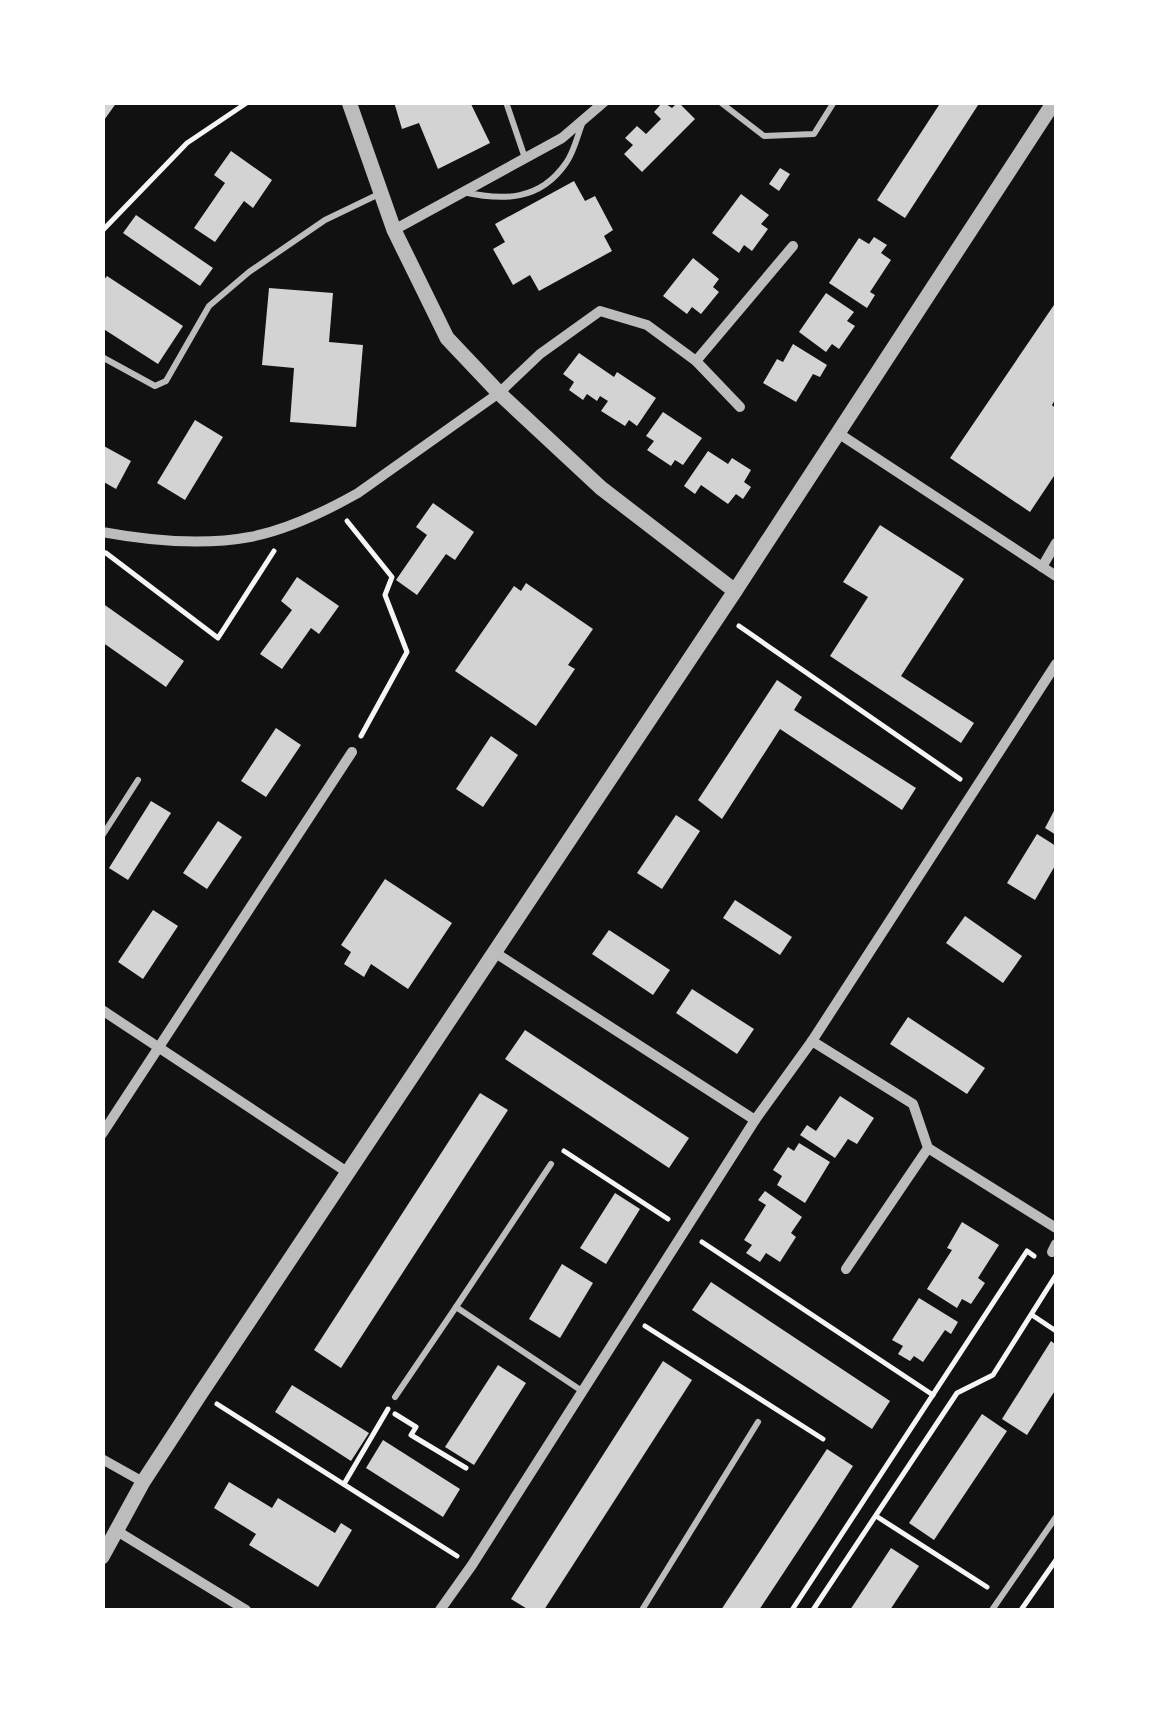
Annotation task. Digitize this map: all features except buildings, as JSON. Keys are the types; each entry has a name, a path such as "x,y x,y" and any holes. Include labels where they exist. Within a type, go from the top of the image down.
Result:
{"street":[{"path":"349,102 394,230 447,338 498,393 601,488 735,591"},
{"path":"394,230 562,138 604,102"},
{"path":"102,1557 143,1482 735,591 1054,102"},
{"path":"696,361 793,246"},
{"path":"102,535 205,542 252,537 336,506 498,393 540,354 600,312 647,326 696,361 740,407"},
{"path":"838,433 1056,576"},
{"path":"1042,567 1056,543"},
{"path":"440,1610 755,1120 812,1041 1056,664"},
{"path":"102,1134 352,752"},
{"path":"494,952 755,1120"},
{"path":"102,1010 348,1172"},
{"path":"812,1041 913,1104 928,1148 1056,1228"},
{"path":"846,1270 928,1148"},
{"path":"102,1459 143,1482"},
{"path":"117,1531 246,1610"}],"lane":[{"path":"506,102 525,158"},
{"path":"720,102 764,136 814,134 834,102"},
{"path":"463,192 505,199 538,188 554,178 569,160 584,119"},
{"path":"102,357 154,386 166,381 209,306 325,220 380,193"},
{"path":"102,836 138,780"},
{"path":"395,1397 551,1164"},
{"path":"456,1307 582,1391"},
{"path":"642,1610 758,1422"},
{"path":"992,1610 1056,1517"}],"path":[{"path":"102,231 187,143 248,102"},
{"path":"336,506 392,577 386,594 407,652 352,752"},
{"path":"102,535 106,555 218,638 280,542 265,533"},
{"path":"719,612 975,789"},
{"path":"551,1164 561,1149 933,1395"},
{"path":"792,1610 1027,1251 1042,1262"},
{"path":"813,1610 957,1393 993,1376 1056,1275"},
{"path":"1032,1315 1056,1331"},
{"path":"630,1317 824,1439"},
{"path":"201,1394 472,1565"},
{"path":"344,1484 395,1397"},
{"path":"388,1410 416,1427 411,1435 466,1468"},
{"path":"876,1516 1002,1596"},
{"path":"1021,1610 1056,1560"}]}
